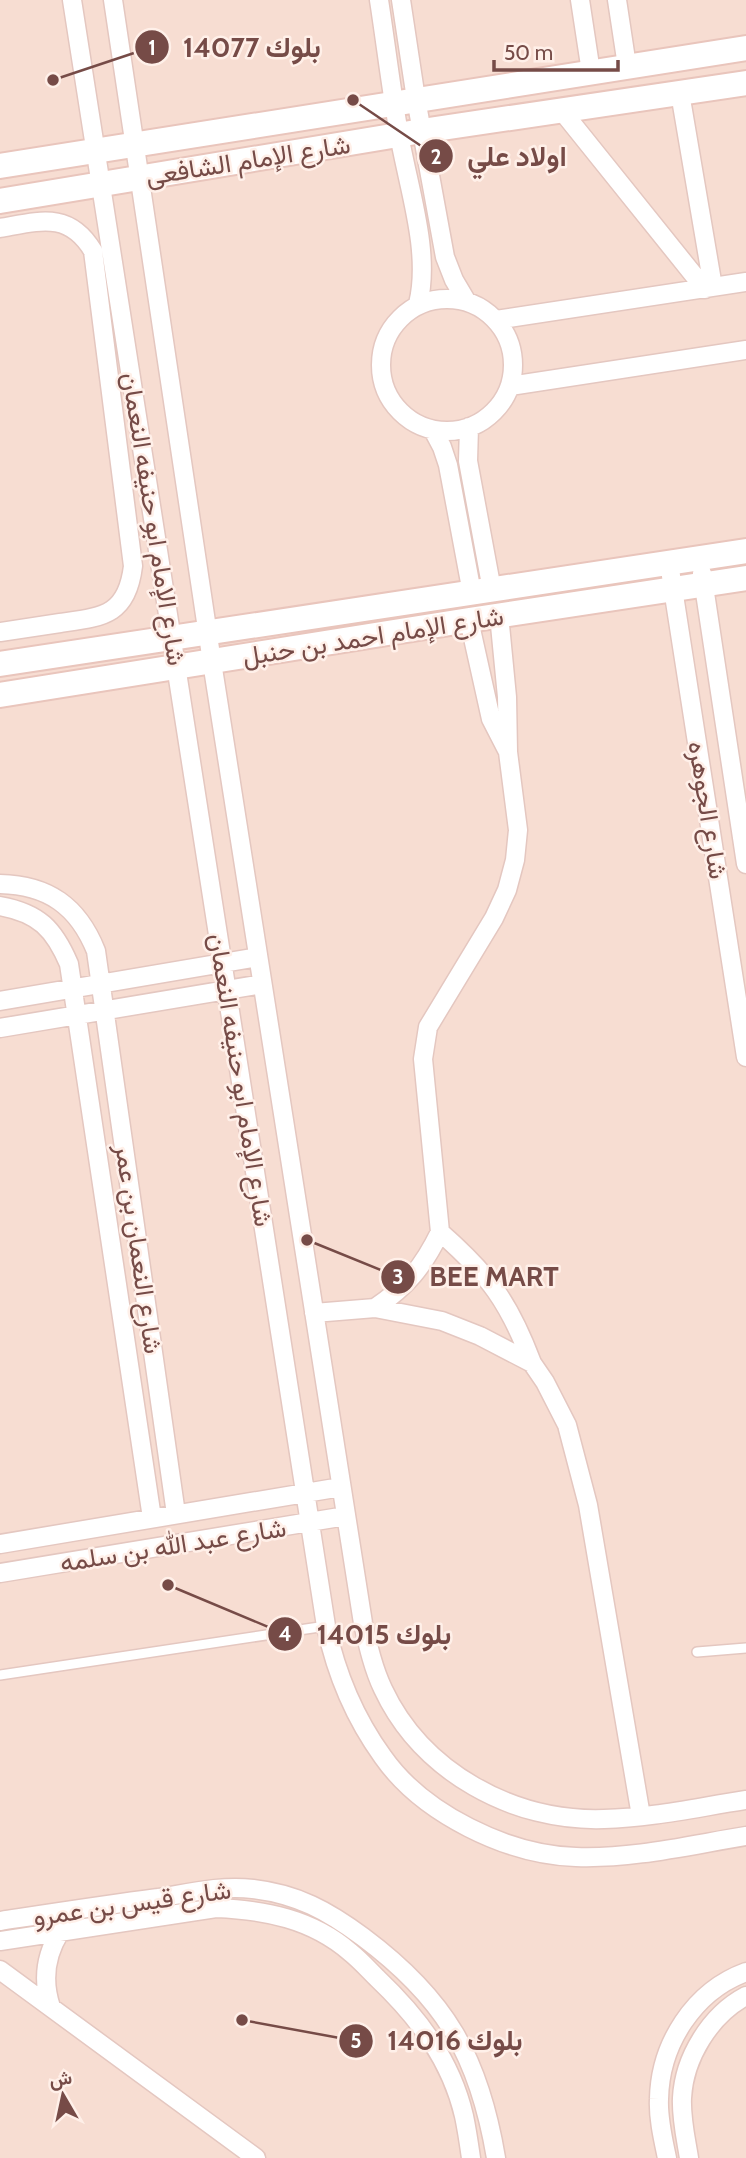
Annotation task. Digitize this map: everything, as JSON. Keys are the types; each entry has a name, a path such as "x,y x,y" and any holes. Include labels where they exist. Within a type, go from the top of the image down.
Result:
{"street":[{"name":"شارع الإمام ابو حنيفه النعمان","path":"72,0 305,1493 334,1661 347,1695 384,1759 409,1786 437,1809 469,1828 514,1846 574,1857 610,1857 746,1836"},
{"name":"شارع الإمام ابو حنيفه النعمان","path":"113,0 207,633 362,1623 370,1657 383,1689 400,1719 418,1741 443,1765 471,1785 513,1805 569,1818 604,1819 746,1800"},
{"path":"379,0 405,100 410,133 422,258 423,282 418,304"},
{"path":"401,0 405,100"},
{"path":"580,0 591,72"},
{"path":"617,0 627,66"},
{"name":"شارع الإمام الشافعى","path":"0,166 746,48"},
{"name":"شارع الإمام الشافعى","path":"0,201 410,133 746,83"},
{"path":"680,93 709,288"},
{"path":"562,111 709,288"},
{"path":"410,133 445,257 467,302"},
{"path":"0,228 49,220 63,223 76,229 93,251 133,566 131,583 124,598 112,611 96,618 0,632"},
{"path":"496,320 746,282"},
{"path":"443,298 467,302 483,309 496,320 507,338 513,358 510,386 500,404 486,418 468,427 451,431 433,430 413,422 397,410 386,393 380,373 381,352 388,332 401,316 418,304 443,298"},
{"path":"510,386 746,350"},
{"path":"468,427 468,461 482,591"},
{"path":"433,430 448,465 482,591"},
{"name":"شارع الإمام احمد بن حنبل","path":"0,664 746,551"},
{"name":"شارع الجوهره","path":"700,558 746,864"},
{"name":"شارع الجوهره","path":"669,563 746,1057"},
{"name":"شارع الإمام احمد بن حنبل","path":"0,695 746,578"},
{"path":"375,1308 414,1276 429,1255 440,1232 423,1059 424,1042 434,1015 494,918 507,890 516,860 518,830 508,752 508,715 499,615"},
{"path":"469,620 491,719 508,752"},
{"name":"شارع النعمان بن عمر","path":"0,884 17,884 58,900 88,931 96,951 176,1514"},
{"name":"شارع النعمان بن عمر","path":"0,906 20,910 42,922 59,941 69,964 152,1518"},
{"path":"0,1001 258,957"},
{"path":"0,1028 262,984"},
{"path":"440,1232 471,1259 497,1290 517,1325 532,1363 554,1396 567,1425 588,1505 640,1816"},
{"path":"314,1313 375,1308 442,1321 480,1336 532,1363"},
{"name":"شارع عبد الله بن سلمه","path":"0,1544 341,1487"},
{"name":"شارع عبد الله بن سلمه","path":"0,1573 346,1516"},
{"name":"شارع قيس بن عمرو","path":"0,1921 215,1889 252,1888 288,1896 323,1909 388,1956 419,1985 446,2019 475,2074 485,2104 496,2158"},
{"name":"شارع قيس بن عمرو","path":"0,1941 216,1908 252,1909 287,1917 320,1931 349,1951 394,1994 429,2036 450,2074 464,2115 471,2158"},
{"path":"51,2007 47,1995 46,1968 53,1943 60,1932"},
{"path":"0,1970 256,2158"},
{"path":"746,1972 710,1993 688,2014 672,2040 662,2069 659,2100 667,2158 679,2154 691,2157 682,2098 687,2068 699,2041 718,2017 746,1996"}],"lane":[{"path":"0,1675 326,1626"},
{"path":"698,1652 746,1648"}],"shaded area":[{"path":"0,0 746,0 746,2158 0,2158"}],"place":[{"name":"بلوك 14077","path":"53,80"},
{"name":"اولاد علي","path":"353,100"},
{"name":"BEE MART","path":"307,1240"},
{"name":"بلوك 14015","path":"168,1585"},
{"name":"بلوك 14016","path":"242,2020"}]}
